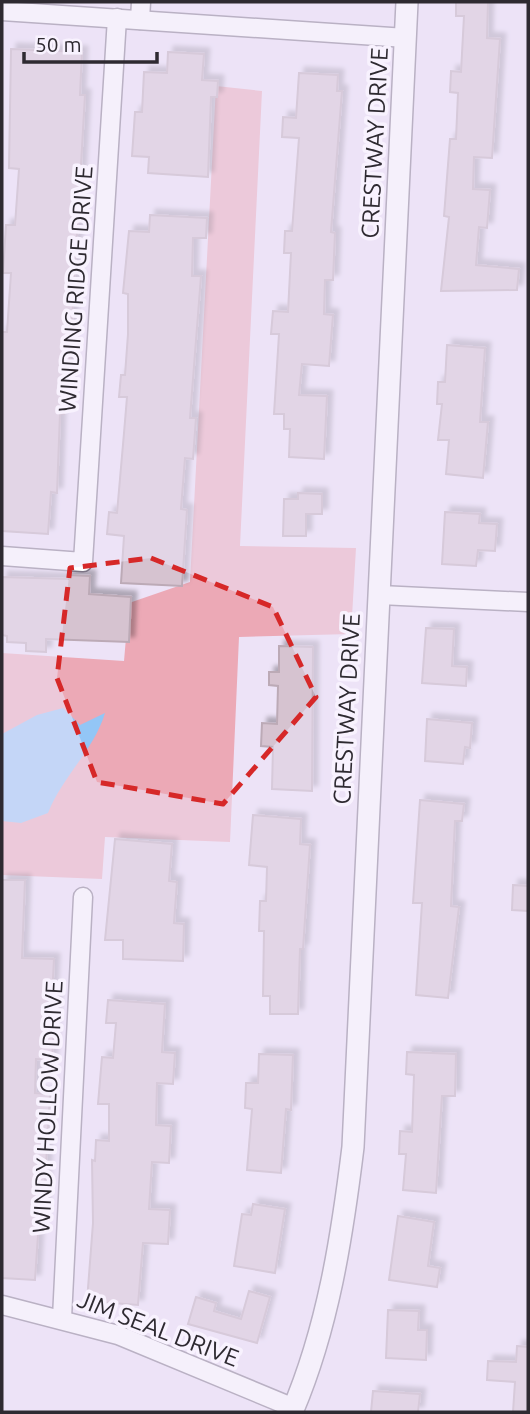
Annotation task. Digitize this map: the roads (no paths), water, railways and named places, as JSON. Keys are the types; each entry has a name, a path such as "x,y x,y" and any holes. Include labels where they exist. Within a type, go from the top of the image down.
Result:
{"main road":[{"name":"CRESTWAY DRIVE","path":"293,1410 326,1311 343,1231 353,1147 407,2"}],"street":[{"path":"139,20 141,2"},
{"path":"2,11 406,38"},
{"name":"WINDING RIDGE DRIVE","path":"2,556 83,562 117,18"},
{"path":"380,595 528,602"},
{"name":"WINDY HOLLOW DRIVE","path":"62,1318 83,897"},
{"name":"JIM SEAL DRIVE","path":"2,1305 62,1318 118,1335 293,1410"}],"water":[{"path":"63,708 80,725 105,713 93,739 61,787 48,813 21,823 2,821 2,734 37,715"}]}
